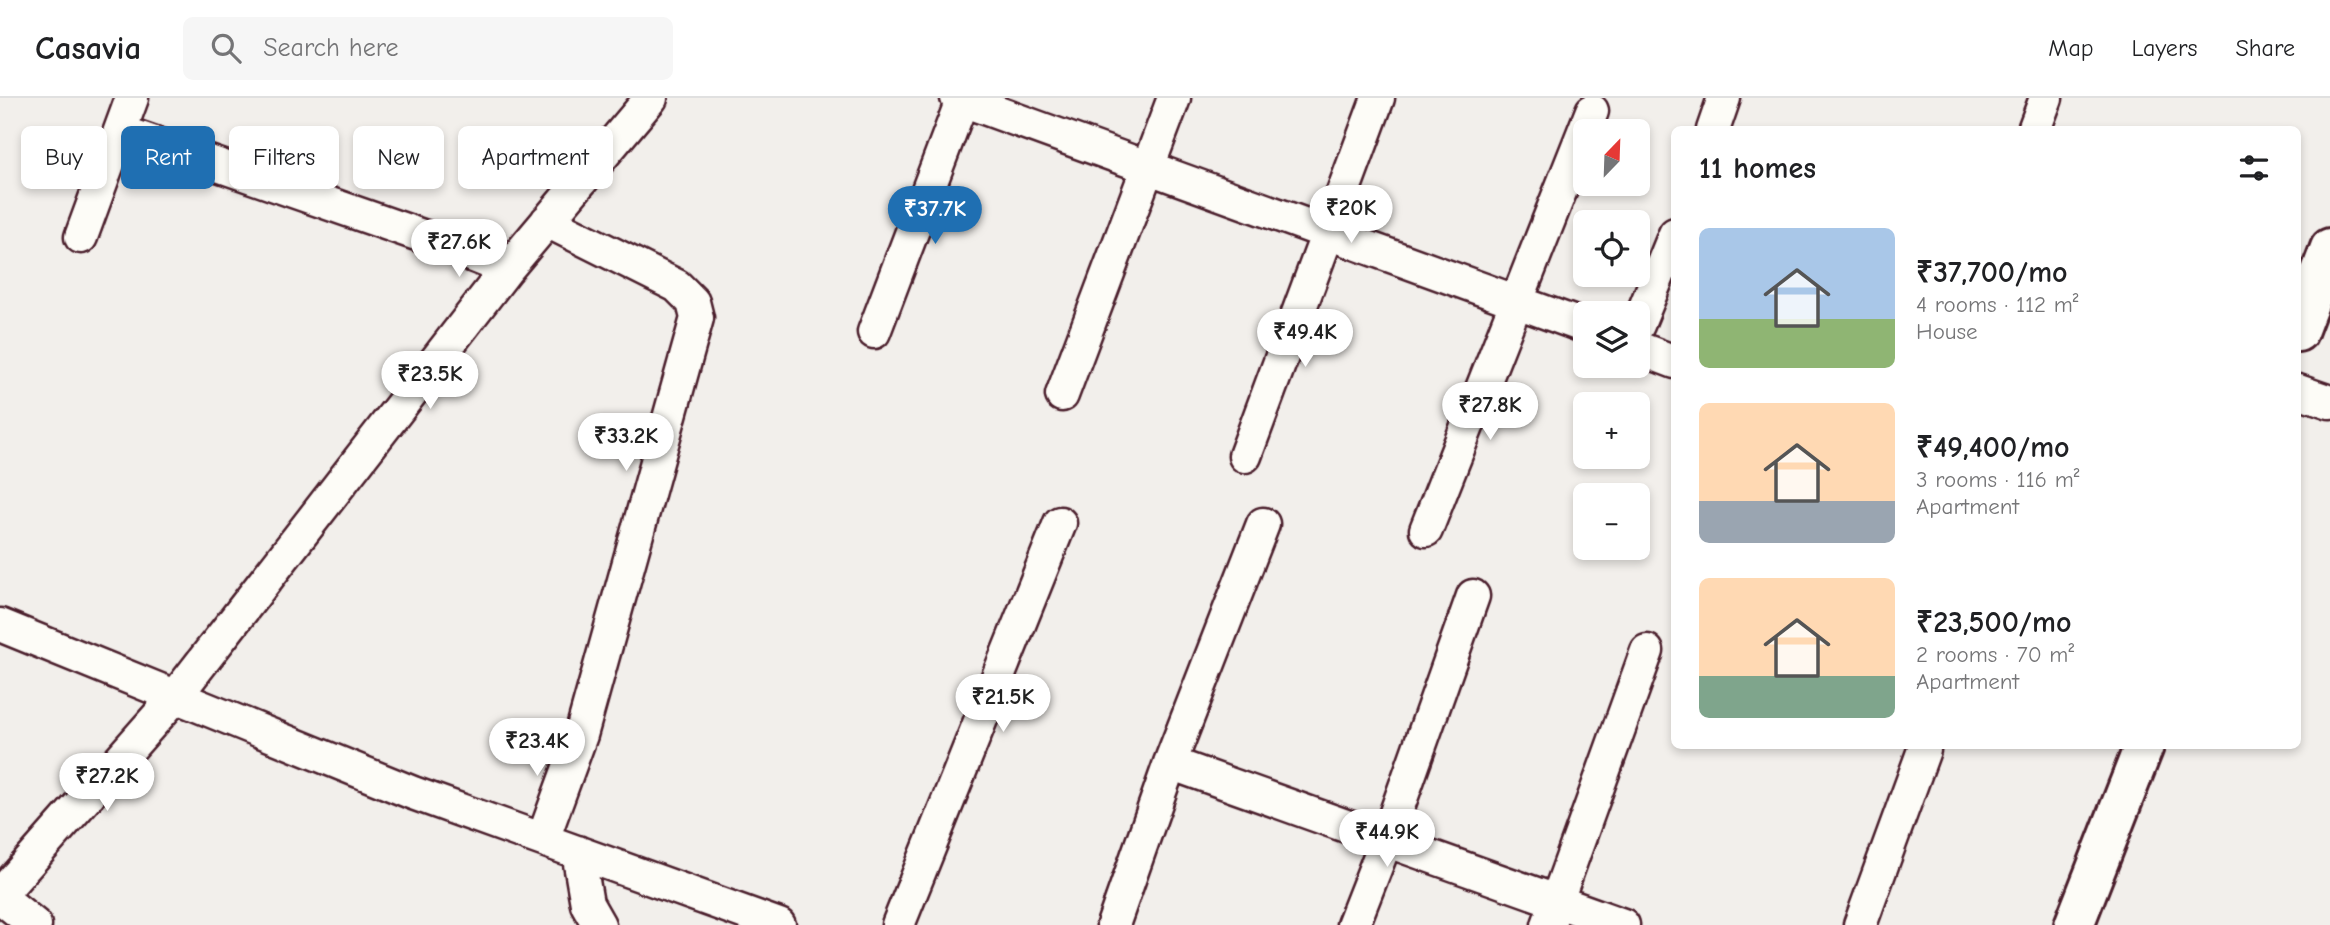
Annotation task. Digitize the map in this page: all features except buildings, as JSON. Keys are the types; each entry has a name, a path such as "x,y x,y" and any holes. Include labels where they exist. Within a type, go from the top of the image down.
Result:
{"street":[{"path":"81,237 132,98"},
{"path":"35,925 0,896 175,697 507,269 651,98"},
{"path":"1062,396 1174,98"},
{"path":"1245,456 1378,98"},
{"path":"1714,126 1724,98"},
{"path":"2036,126 2046,98"},
{"path":"874,332 961,99 1573,322"},
{"path":"1426,530 1592,111"},
{"path":"120,131 431,239 507,269"},
{"path":"543,839 581,735 697,318 693,302 677,286 547,221"},
{"path":"1648,301 1671,244"},
{"path":"2301,324 2330,248"},
{"path":"1650,353 1671,360"},
{"path":"2301,392 2330,402"},
{"path":"898,925 1060,523"},
{"path":"1113,925 1170,763 1263,524"},
{"path":"1353,925 1386,841 1473,596"},
{"path":"0,625 413,793 779,925"},
{"path":"1552,914 1647,651"},
{"path":"2074,925 2143,749"},
{"path":"1860,925 1924,750"},
{"path":"1170,763 1386,841 1552,914 1623,925"},
{"path":"578,852 587,904 599,925"}]}
